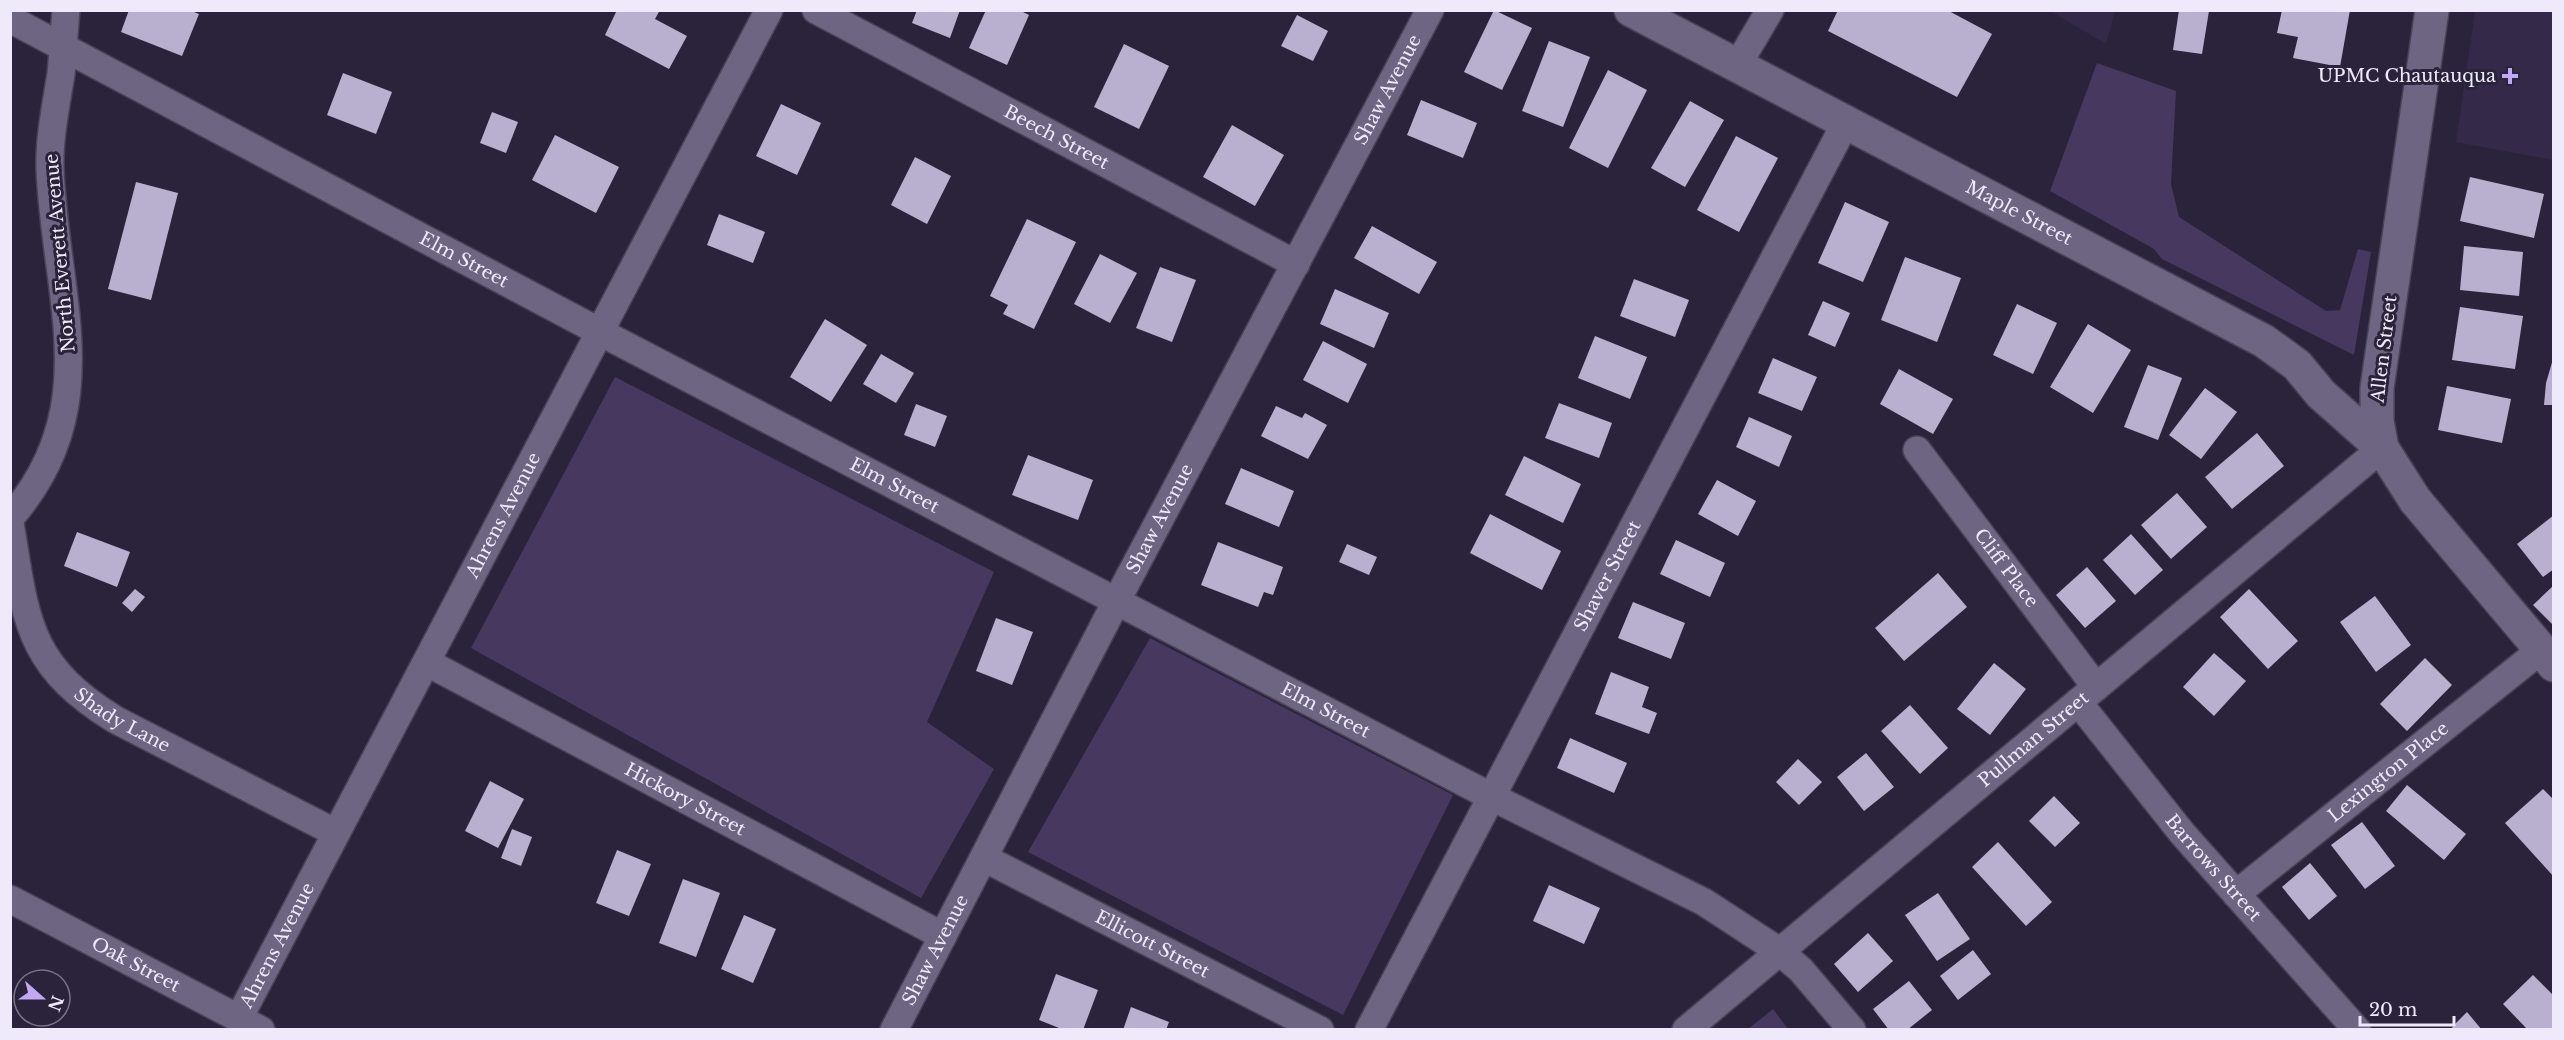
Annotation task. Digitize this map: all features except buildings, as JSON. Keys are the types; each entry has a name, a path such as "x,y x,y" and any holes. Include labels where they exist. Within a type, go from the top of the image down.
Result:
{"street":[{"name":"North Everett Avenue","path":"10,518 27,500 51,459 62,428 67,395 70,351 50,168 66,10"},
{"name":"Ahrens Avenue","path":"250,1024 336,833 428,663 770,10"},
{"name":"Beech Street","path":"816,10 1296,264"},
{"name":"Shaw Avenue","path":"894,1029 1117,600 1430,10"},
{"name":"Maple Street","path":"1631,10 2264,341 2296,365 2328,400 2382,448"},
{"path":"1737,66 1770,10"},
{"name":"Allen Street","path":"2432,10 2377,388 2377,421 2382,448 2415,500 2547,657"},
{"name":"Elm Street","path":"10,19 600,332 1490,796 1704,902 1779,951 1801,970 1852,1029"},
{"name":"Shaver Street","path":"1369,1029 1846,122"},
{"name":"Pullman Street","path":"1686,1029 2382,448"},
{"name":"Cliff Place","path":"1917,450 2087,694"},
{"name":"Shady Lane","path":"10,523 23,606 35,641 56,672 85,701 116,720 336,833"},
{"name":"Lexington Place","path":"2236,894 2547,657"},
{"name":"Hickory Street","path":"428,663 943,936"},
{"name":"Barrows Street","path":"2087,694 2182,833 2357,1029"},
{"name":"Ellicott Street","path":"984,858 1320,1029"},
{"name":"Oak Street","path":"10,899 250,1024"}],"shaded area":[{"path":"2050,11 2115,11 2106,44"},
{"name":"UPMC Chautauqua","path":"2475,11 2553,11 2553,160 2456,142"},
{"path":"2097,63 2176,91 2171,184 2179,217 2326,311 2340,310 2358,249 2371,252 2354,355 2162,259 2154,249 2050,191"},
{"path":"615,377 994,572 927,722 994,769 921,898 471,648"},
{"path":"1150,638 1453,795 1343,1015 1028,852"},
{"path":"1773,1009 1788,1029 1748,1029"}],"place":[{"name":"UPMC Chautauqua","path":"2510,76"}]}
